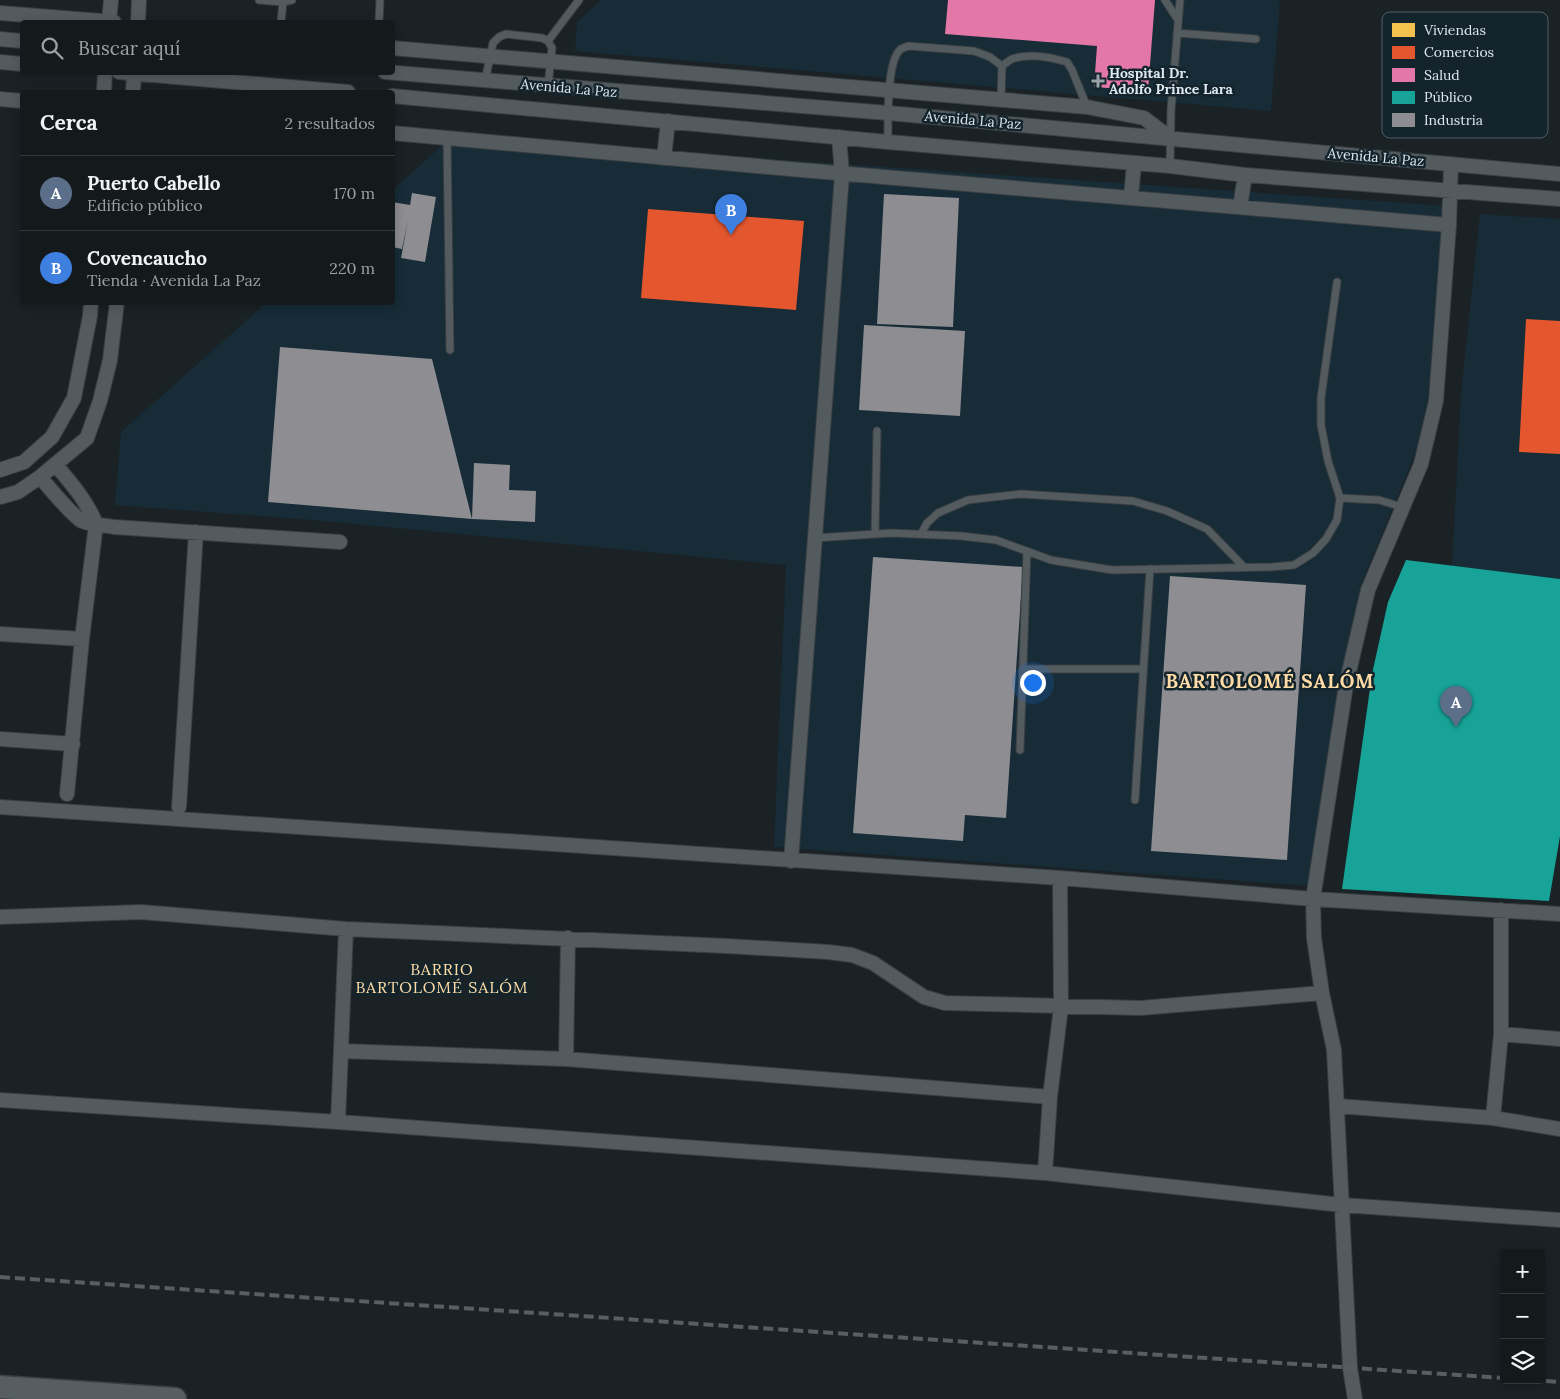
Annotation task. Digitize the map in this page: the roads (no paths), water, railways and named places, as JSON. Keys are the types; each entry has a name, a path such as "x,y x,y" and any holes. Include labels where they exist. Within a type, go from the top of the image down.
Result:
{"main road":[{"path":"0,1387 175,1399"}],"street":[{"path":"109,20 110,0"},
{"path":"138,20 139,0"},
{"path":"0,12 87,20"},
{"path":"0,39 20,41"},
{"path":"395,48 1087,106 1144,118 1169,137"},
{"path":"0,62 20,64"},
{"name":"Avenida La Paz","path":"395,73 1169,137 1560,174"},
{"path":"104,75 104,90"},
{"path":"134,75 134,90"},
{"path":"157,75 325,90"},
{"name":"Avenida La Paz","path":"395,96 1170,166 1245,176 1560,199"},
{"path":"0,99 20,101"},
{"path":"664,158 668,121"},
{"path":"395,133 842,174 1449,225"},
{"path":"791,861 842,174 839,137"},
{"path":"1131,198 1134,163"},
{"path":"1355,1399 1350,1368 1334,1050 1322,993 1314,938 1314,899 1346,685 1368,590 1421,464 1436,402 1449,225 1451,164"},
{"path":"1240,207 1245,176"},
{"path":"0,470 24,462 52,437 74,398 91,305"},
{"path":"0,497 18,492 40,477 86,438 100,401 110,360 116,305"},
{"path":"55,464 76,488 91,511 96,524 82,638 68,794"},
{"path":"40,477 81,521 96,524 340,542"},
{"path":"179,807 196,532"},
{"path":"0,634 82,638"},
{"path":"0,739 73,744"},
{"path":"0,807 1060,878 1314,899 1560,914"},
{"path":"1045,1173 1050,1097 1061,1007 1060,878"},
{"path":"1493,1118 1501,1034 1501,910"},
{"path":"0,917 141,912 346,929 568,938 828,952 852,955 873,963 924,997 945,1003 1140,1008 1322,993"},
{"path":"338,1122 346,929"},
{"path":"566,1059 568,938"},
{"path":"1501,1034 1560,1039"},
{"path":"341,1051 566,1059 1050,1097"},
{"path":"0,1100 338,1122 1045,1173 1342,1205 1560,1220"},
{"path":"1338,1106 1493,1118 1560,1129"}],"lane":[{"path":"259,0 283,2 292,0"},
{"path":"379,20 380,0"},
{"path":"548,42 579,0"},
{"path":"1164,0 1178,20"},
{"path":"1170,166 1169,137 1180,0"},
{"path":"281,20 283,2"},
{"path":"1177,33 1256,39"},
{"path":"485,81 492,43 498,37 506,34 542,38 548,42 552,48 548,86"},
{"path":"888,142 889,90 894,59 900,50 908,46 974,51 990,57 1002,66"},
{"path":"1002,66 1012,59 1030,56 1055,58 1067,62 1087,106"},
{"path":"1001,99 1002,66"},
{"path":"447,138 450,350"},
{"path":"815,538 875,534 961,536 996,540 1051,560 1112,570 1244,568 1294,565 1314,552 1326,539 1337,520 1340,498 1328,461 1321,425 1321,398 1337,282"},
{"path":"875,534 877,431"},
{"path":"921,534 927,523 938,513 968,500 1021,494 1133,501 1167,511 1207,529 1244,568"},
{"path":"1340,498 1379,500 1402,507"},
{"path":"1020,750 1027,551"},
{"path":"1135,800 1150,569"},
{"path":"1023,669 1143,669"}],"railway":[{"path":"0,1277 1500,1378"},
{"path":"1545,1381 1560,1382"}],"place":[{"name":"Hospital Dr. Adolfo Prince Lara","path":"1098,81"},
{"name":"Covencaucho","path":"731,235"},
{"name":"Puerto Cabello","path":"1456,727"}],"district":[{"name":"BARTOLOMÉ SALÓM","path":"1270,681"},
{"name":"BARRIO BARTOLOMÉ SALÓM","path":"442,978"}]}
